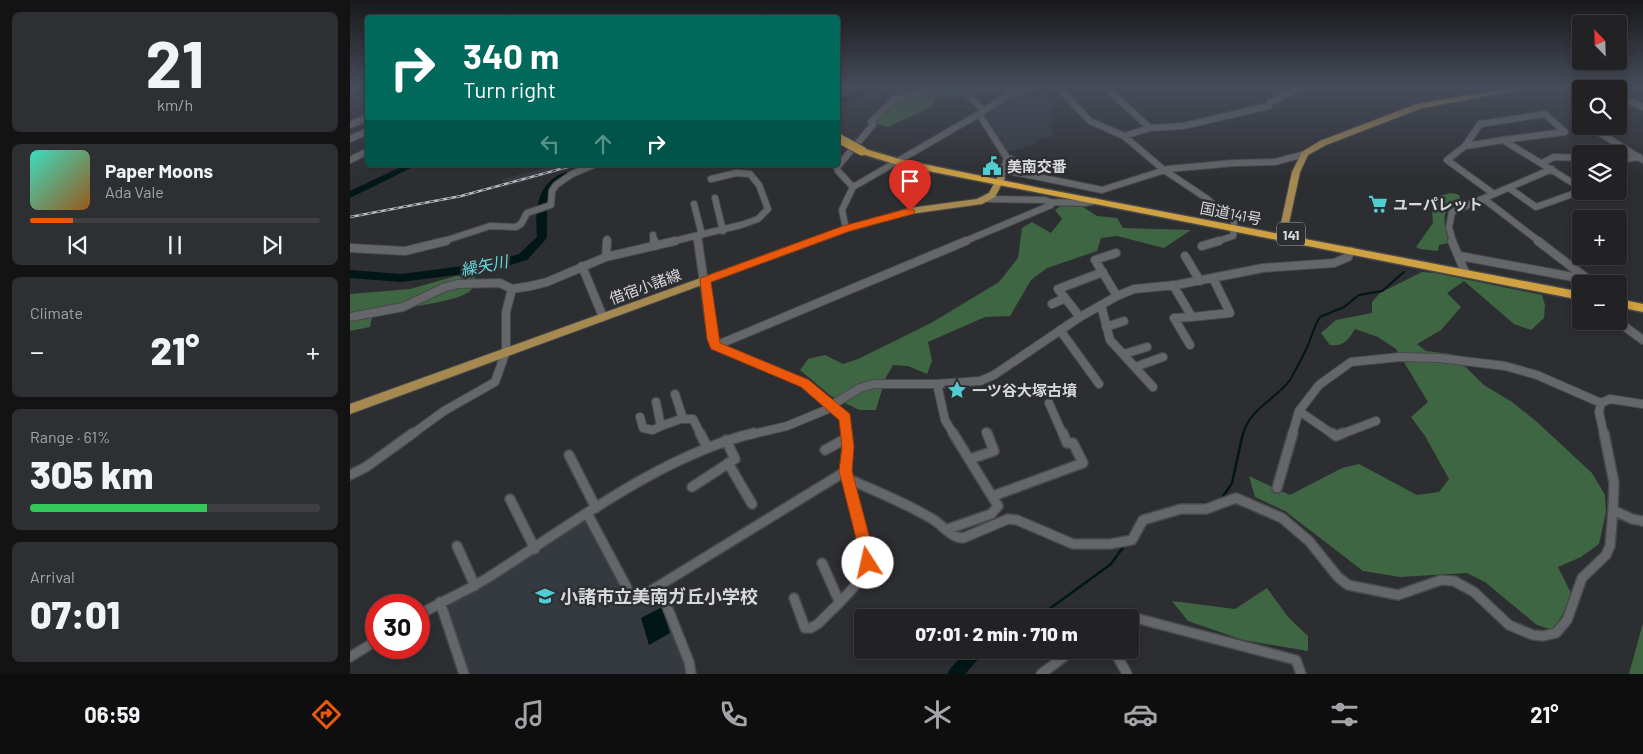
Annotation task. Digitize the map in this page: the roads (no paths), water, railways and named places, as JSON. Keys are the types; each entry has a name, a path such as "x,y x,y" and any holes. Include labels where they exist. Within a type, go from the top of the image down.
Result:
{"highway":[{"name":"国道141号","path":"840,139 862,151 901,162 1234,226"},
{"name":"国道141号","path":"1000,180 1095,201 1464,269 1572,294"},
{"name":"国道141号","path":"1283,235 1351,251 1572,287"},
{"path":"1627,298 1643,301"},
{"path":"1627,305 1643,308"}],"main road":[{"path":"1283,235 1296,172 1306,154 1323,143 1390,117"},
{"path":"986,199 992,195 1000,180"},
{"name":"借宿小諸線","path":"350,410 506,351 846,229 910,211 980,202 986,199"}],"street":[{"path":"840,164 873,126 870,122 875,117"},
{"path":"846,229 842,210 853,187 901,162 975,117"},
{"path":"984,117 1007,158 1011,159 1009,172 1096,190 1115,187 1164,170 1234,163 1275,162 1306,154"},
{"path":"1087,117 1090,121 1124,136 1164,170 1206,198 1224,214 1234,217 1233,236 1202,246"},
{"path":"1138,117 1150,128"},
{"path":"1124,136 1150,128 1182,126 1223,117"},
{"path":"1465,146 1480,124 1523,117"},
{"path":"1494,194 1447,160 1465,146 1565,132 1549,117"},
{"path":"350,125 365,118"},
{"path":"350,140 365,132"},
{"path":"1604,135 1641,158"},
{"path":"1503,140 1552,169 1572,183"},
{"path":"350,160 365,152"},
{"path":"1542,164 1554,157 1572,158"},
{"path":"1000,180 1007,158"},
{"path":"1627,159 1641,158"},
{"path":"350,248 405,251 461,237 490,226 516,227 521,224 527,213 550,205 552,190 558,184 580,169 587,167"},
{"path":"837,167 838,171 853,187"},
{"path":"1464,269 1451,236 1449,218 1452,212 1552,169"},
{"path":"350,317 403,307 443,288 456,284 500,283 512,289 547,282 606,257 723,231 758,219 768,209 760,184 750,172 742,170 711,179"},
{"path":"1509,188 1536,208 1572,194"},
{"path":"715,198 723,231"},
{"path":"986,199 1085,203 1095,201"},
{"path":"1460,256 1589,280 1484,199"},
{"path":"715,346 994,229 1051,204 1050,202"},
{"path":"694,204 700,236 712,339 715,346 805,383 846,418 846,471 868,558 866,568 860,578 819,623 811,628 805,628 794,598"},
{"path":"653,234 655,246"},
{"path":"606,257 607,239"},
{"path":"430,608 475,586 628,488 707,447 726,440 787,426 832,406 860,388 874,384 937,384 980,381 994,375 1060,330 1101,305 1134,289 1200,281 1262,268 1334,263 1348,257 1351,251"},
{"path":"1116,253 1095,260 1118,296"},
{"path":"1185,256 1200,281"},
{"path":"582,266 603,317"},
{"path":"1080,318 1058,289 1103,272"},
{"path":"1190,345 1174,318 1230,313 1213,278"},
{"path":"1174,285 1192,317"},
{"path":"350,475 366,467 444,411 496,382 506,351 506,312 512,289"},
{"path":"1052,304 1065,298"},
{"path":"1101,305 1110,340 1154,387"},
{"path":"1106,327 1124,321"},
{"path":"1627,328 1643,340"},
{"path":"1060,330 1098,384"},
{"path":"1124,354 1147,347"},
{"path":"1135,367 1163,357"},
{"path":"1276,488 1299,411 1319,386 1351,362 1400,357 1439,358 1505,366 1537,375 1601,403 1610,399 1643,404"},
{"path":"937,384 945,420 998,506 991,514 948,529"},
{"path":"675,394 683,419"},
{"path":"656,402 661,426"},
{"path":"993,496 1083,463 1073,443 1067,443 1049,402"},
{"path":"849,481 894,499 948,529 957,538 963,538 1008,519 1017,520 1072,544 1110,544 1132,540 1143,520 1181,510 1206,509 1236,498 1282,518 1309,541 1338,577 1348,585 1398,595 1441,580 1454,581 1474,592 1509,625 1533,635 1543,636 1556,633 1567,620 1582,578 1606,555 1610,546 1614,483 1599,412 1601,403"},
{"path":"1299,411 1336,436 1376,420"},
{"path":"640,417 643,428 653,430 683,419 693,418 707,447"},
{"path":"970,459 994,451 986,432"},
{"path":"825,450 847,438"},
{"path":"692,487 735,459 726,440"},
{"path":"569,455 634,601 846,471"},
{"path":"728,463 752,504"},
{"path":"510,499 535,549"},
{"path":"1613,510 1632,519 1643,521"},
{"path":"458,546 475,586"},
{"path":"822,563 839,601"},
{"path":"659,586 689,662 691,674"},
{"path":"440,602 464,674"},
{"path":"1139,619 1296,660 1301,674"},
{"path":"350,657 365,648"},
{"path":"1047,672 1062,659"},
{"path":"1119,659 1128,674"}],"waterway":[{"path":"350,195 408,167"},
{"name":"繰矢川","path":"350,274 401,278 494,266 523,257 542,238 541,209 545,194 566,175"},
{"path":"1243,435 1250,419 1290,380 1320,317 1344,307 1359,295 1382,291 1404,272"},
{"path":"1222,498 1232,483 1243,433"},
{"path":"1198,505 1213,502"},
{"path":"1049,609 1111,564 1124,546"},
{"path":"955,674 969,659"}],"railway":[{"path":"350,217 461,196 568,167"}],"place":[{"name":"美南交番","path":"992,166"},
{"name":"ユーパレット","path":"1378,204"},
{"name":"一ツ谷大塚古墳","path":"957,390"},
{"name":"小諸市立美南ガ丘小学校","path":"545,596"}]}
